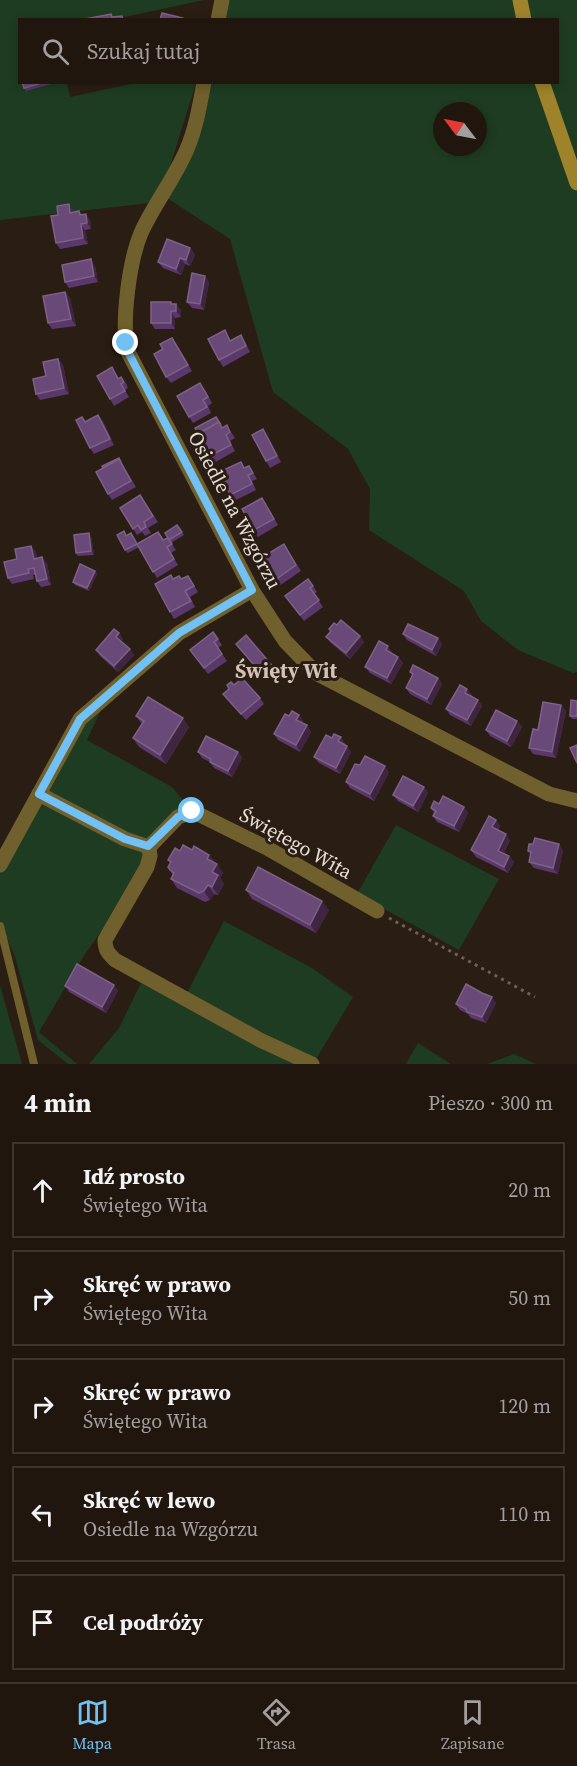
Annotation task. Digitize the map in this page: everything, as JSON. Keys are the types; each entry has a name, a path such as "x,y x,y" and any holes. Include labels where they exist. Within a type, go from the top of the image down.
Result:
{"main road":[{"path":"519,0 524,18"},
{"path":"543,84 577,183"}],"street":[{"path":"218,18 222,0"},
{"name":"Osiedle na Wzgórzu","path":"203,84 187,149 138,241 126,310 125,337 127,350 252,590 285,641 316,673 549,794 577,801"},
{"path":"0,865 80,719 179,633 252,590"},
{"path":"39,794 125,839 148,846 150,856 147,867 105,940 105,947 115,960 260,1040 312,1064"},
{"name":"Świętego Wita","path":"148,846 178,817 192,811 267,848 377,911"}],"lane":[{"path":"0,926 34,1064"}],"path":[{"path":"377,911 536,997"}],"green space":[{"path":"0,0 204,0 120,18 18,18 18,84 67,84 70,97 130,84 196,84 159,202 0,220"},
{"path":"227,0 577,0 577,672 573,673 518,650 481,621 464,591 369,530 370,489 348,449 273,392 230,239 167,198 211,84 559,84 559,18 223,18"},
{"path":"108,695 87,740 172,787 192,811 149,846 147,867 85,954 39,1032 77,1064 68,1064 38,1040 15,957 0,922 0,865 80,719"},
{"path":"396,825 499,879 459,950 357,894"},
{"path":"224,921 312,968 353,997 315,1061 187,993"},
{"path":"141,983 251,1043 301,1064 89,1064 119,1028"},
{"path":"0,985 22,1064 0,1064"},
{"path":"418,1043 451,1064 406,1064"},
{"path":"514,1054 536,1064 487,1064"}],"building":[{"path":"162,13 183,18 161,18"},
{"path":"111,14 112,17 122,16 122,18 90,18"},
{"path":"23,84 38,84 24,88"},
{"path":"69,204 70,213 79,211 80,215 86,214 87,223 81,224 83,238 56,243 51,216 58,215 57,206"},
{"path":"167,239 190,248 186,260 180,258 176,269 158,262"},
{"path":"91,259 94,276 65,282 62,265"},
{"path":"192,273 205,276 200,304 187,302"},
{"path":"65,292 71,319 48,323 43,296"},
{"path":"151,302 176,304 176,311 171,311 171,323 151,323"},
{"path":"225,330 230,341 241,335 246,346 219,360 208,339"},
{"path":"172,338 188,365 166,377 154,354 163,349 160,344"},
{"path":"58,359 64,388 36,394 33,379 46,376 43,362"},
{"path":"112,367 118,379 121,377 124,382 121,384 125,391 110,399 97,376"},
{"path":"200,383 208,397 203,400 207,407 189,417 177,396"},
{"path":"98,415 110,439 90,448 76,420 82,417 85,422"},
{"path":"216,417 221,425 219,422 198,434 195,428"},
{"path":"219,422 222,428 227,425 230,432 226,435 231,445 210,456 198,434"},
{"path":"263,429 277,456 266,461 252,435"},
{"path":"119,458 121,462 119,459 103,468 102,466"},
{"path":"119,459 131,481 108,494 96,472"},
{"path":"241,462 244,468 249,466 253,473 248,475 252,484 230,495 219,472"},
{"path":"140,495 153,516 144,522 146,527 141,530 138,525 133,529 120,508"},
{"path":"262,498 274,519 254,530 249,522 245,524 242,519 246,516 242,509"},
{"path":"177,525 182,532 169,540 165,533"},
{"path":"124,531 126,536 131,533 137,544 125,550 117,535"},
{"path":"158,532 163,540 168,538 172,544 167,547 174,559 153,572 137,544"},
{"path":"89,533 91,551 76,553 74,535"},
{"path":"284,544 296,565 275,580 261,558"},
{"path":"31,546 34,559 42,557 47,579 37,581 34,568 28,569 29,573 8,578 4,562 17,559 15,549"},
{"path":"80,564 95,571 87,588 73,582"},
{"path":"171,575 173,579 188,576 194,586 185,591 191,601 170,612 155,584"},
{"path":"308,579 313,586 310,588 319,600 300,615 285,596"},
{"path":"341,620 360,636 346,653 326,637 334,623 337,625"},
{"path":"408,624 438,638 432,650 403,634"},
{"path":"114,629 119,633 116,637 130,649 114,666 96,650"},
{"path":"213,632 218,639 214,642 222,654 204,668 190,650"},
{"path":"246,635 275,669 265,678 236,644"},
{"path":"379,641 388,646 386,650 398,657 387,678 365,667"},
{"path":"413,665 438,678 427,699 406,688 413,674 410,672"},
{"path":"242,678 260,698 241,714 223,694 229,689 227,685 231,682 234,685"},
{"path":"460,685 467,689 465,693 478,700 467,720 446,709"},
{"path":"148,697 183,718 160,755 133,738 144,721 136,716"},
{"path":"571,700 577,701 577,716 570,716"},
{"path":"543,702 561,705 552,752 529,748 533,729 538,730"},
{"path":"496,710 517,721 507,741 486,730"},
{"path":"292,711 299,715 296,720 307,725 296,745 274,734 285,714 289,716"},
{"path":"334,734 341,737 338,741 347,746 336,768 314,757 326,735 332,738"},
{"path":"206,736 238,752 228,771 210,762 211,759 198,752"},
{"path":"577,745 577,763 570,748"},
{"path":"365,756 385,766 370,794 346,782 355,764 360,765"},
{"path":"403,776 424,787 413,806 393,795"},
{"path":"443,796 464,807 454,826 433,816 436,811 431,808 434,801 439,804"},
{"path":"489,816 496,820 492,827 506,834 498,851 509,856 504,867 471,850"},
{"path":"535,838 559,844 553,868 529,862 531,852 528,851 529,844 533,844"},
{"path":"183,845 192,850 194,846 209,855 207,859 217,864 212,872 218,875 212,887 208,885 204,891 199,893 171,879 174,873 168,867 171,862 168,860 175,848 180,851"},
{"path":"258,867 322,901 310,925 246,890"},
{"path":"77,964 114,985 102,1007 65,986"},
{"path":"466,984 492,997 482,1017 467,1012 466,1009 456,1004"}],"district":[{"name":"Święty Wit","path":"286,670"}],"route":[{"path":"126,343 127,350 252,590 179,633 80,719 39,794 125,839 148,846 178,817 192,811"}]}
